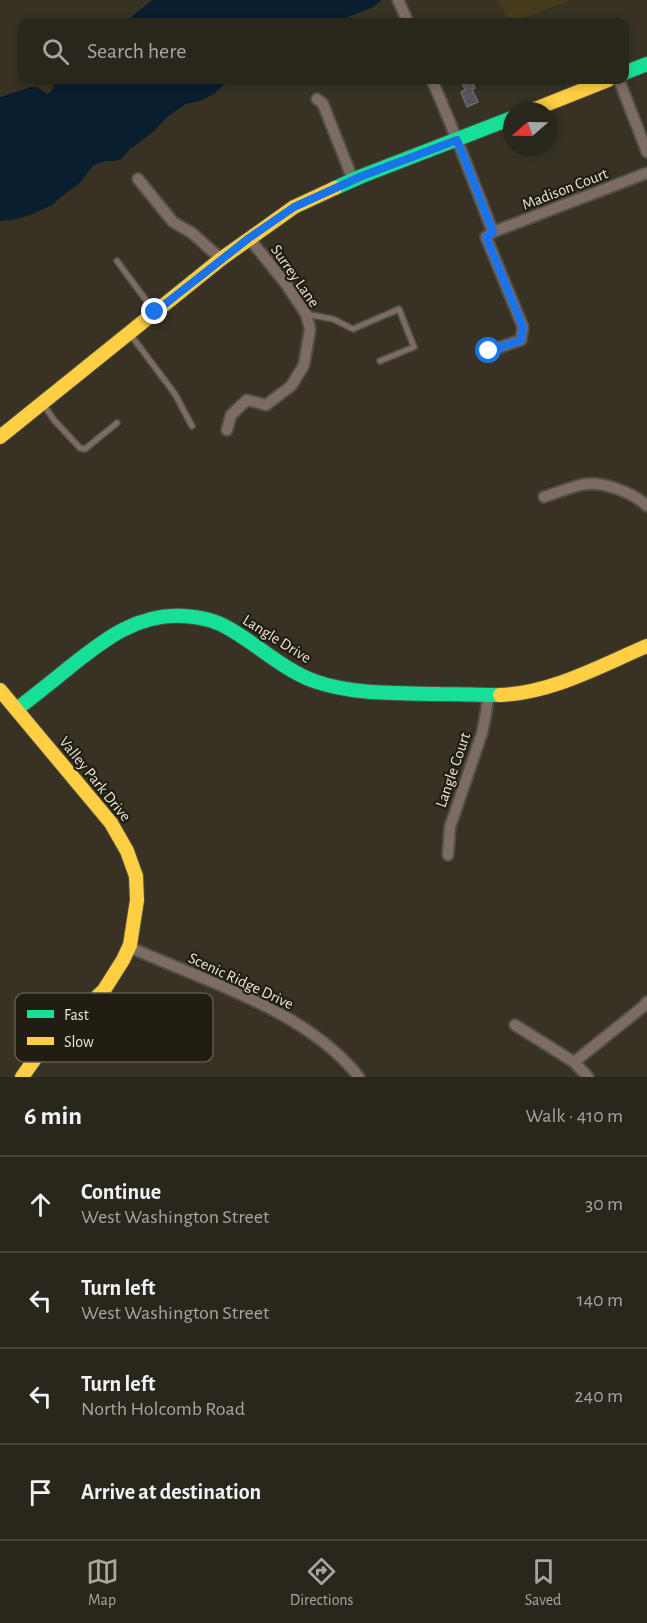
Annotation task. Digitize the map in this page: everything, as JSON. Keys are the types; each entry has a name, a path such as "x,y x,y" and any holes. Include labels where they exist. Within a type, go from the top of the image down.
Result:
{"street":[{"path":"398,0 406,18"},
{"path":"629,71 647,64"},
{"path":"434,84 493,232 486,237 523,327 521,340 489,351"},
{"path":"553,102 598,84"},
{"path":"621,84 647,152"},
{"path":"317,99 323,104 353,180"},
{"path":"0,437 221,259 294,207 353,180 503,122"},
{"name":"Madison Court","path":"493,232 647,173"},
{"path":"138,179 173,222 192,232 221,259"},
{"name":"Surrey Lane","path":"226,430 231,415 247,400 266,405 291,386 304,365 310,329 306,314 286,284 249,238"},
{"path":"544,497 583,484 607,485 631,495 647,506"},
{"name":"Langle Drive","path":"18,709 115,631 152,618 174,615 225,626 297,673 329,685 415,695 488,695 526,692 547,686 647,646"},
{"name":"Valley Park Drive","path":"0,690 111,823 127,851 136,876 137,900 129,948 101,993"},
{"name":"Langle Court","path":"448,855 450,827 482,733 488,695"},
{"name":"Scenic Ridge Drive","path":"129,948 261,1003 340,1055 359,1077"},
{"path":"574,1062 646,1005"},
{"path":"515,1025 574,1062 588,1077"},
{"name":"Valley Park Drive","path":"22,1077 32,1062"}],"lane":[{"path":"117,261 155,312"},
{"path":"306,314 333,318 353,329 399,309 414,347 380,361"},
{"path":"129,333 175,394 192,426"},
{"path":"42,403 80,448 85,448 117,423"}],"shaded area":[{"path":"497,0 571,0 524,18 507,18"}],"water":[{"path":"152,0 382,0 371,8 346,18 130,18"},
{"path":"54,84 225,84 214,94 200,101 186,104 167,117 121,159 94,165 78,185 52,205 30,215 0,221 0,97 32,87 39,88 48,94"}],"building":[{"path":"463,84 473,84 475,88 472,89 478,102 467,107 461,92 465,90"}],"traffic: fast":[{"path":"629,71 647,64"},
{"path":"335,188 503,121"},
{"path":"17,709 110,638 137,623 167,616 195,617 223,625 291,670 329,686 408,694 500,695"}],"traffic: slow":[{"path":"553,102 598,84"},
{"path":"0,437 221,259 294,207 335,188"},
{"path":"500,695 557,684 647,646"},
{"path":"0,690 111,823 127,851 136,876 137,900 130,945 101,993"},
{"path":"22,1077 33,1062"}],"route":[{"path":"155,312 221,259 294,207 362,176 457,140 493,232 486,237 523,327 521,340 489,351"}]}
